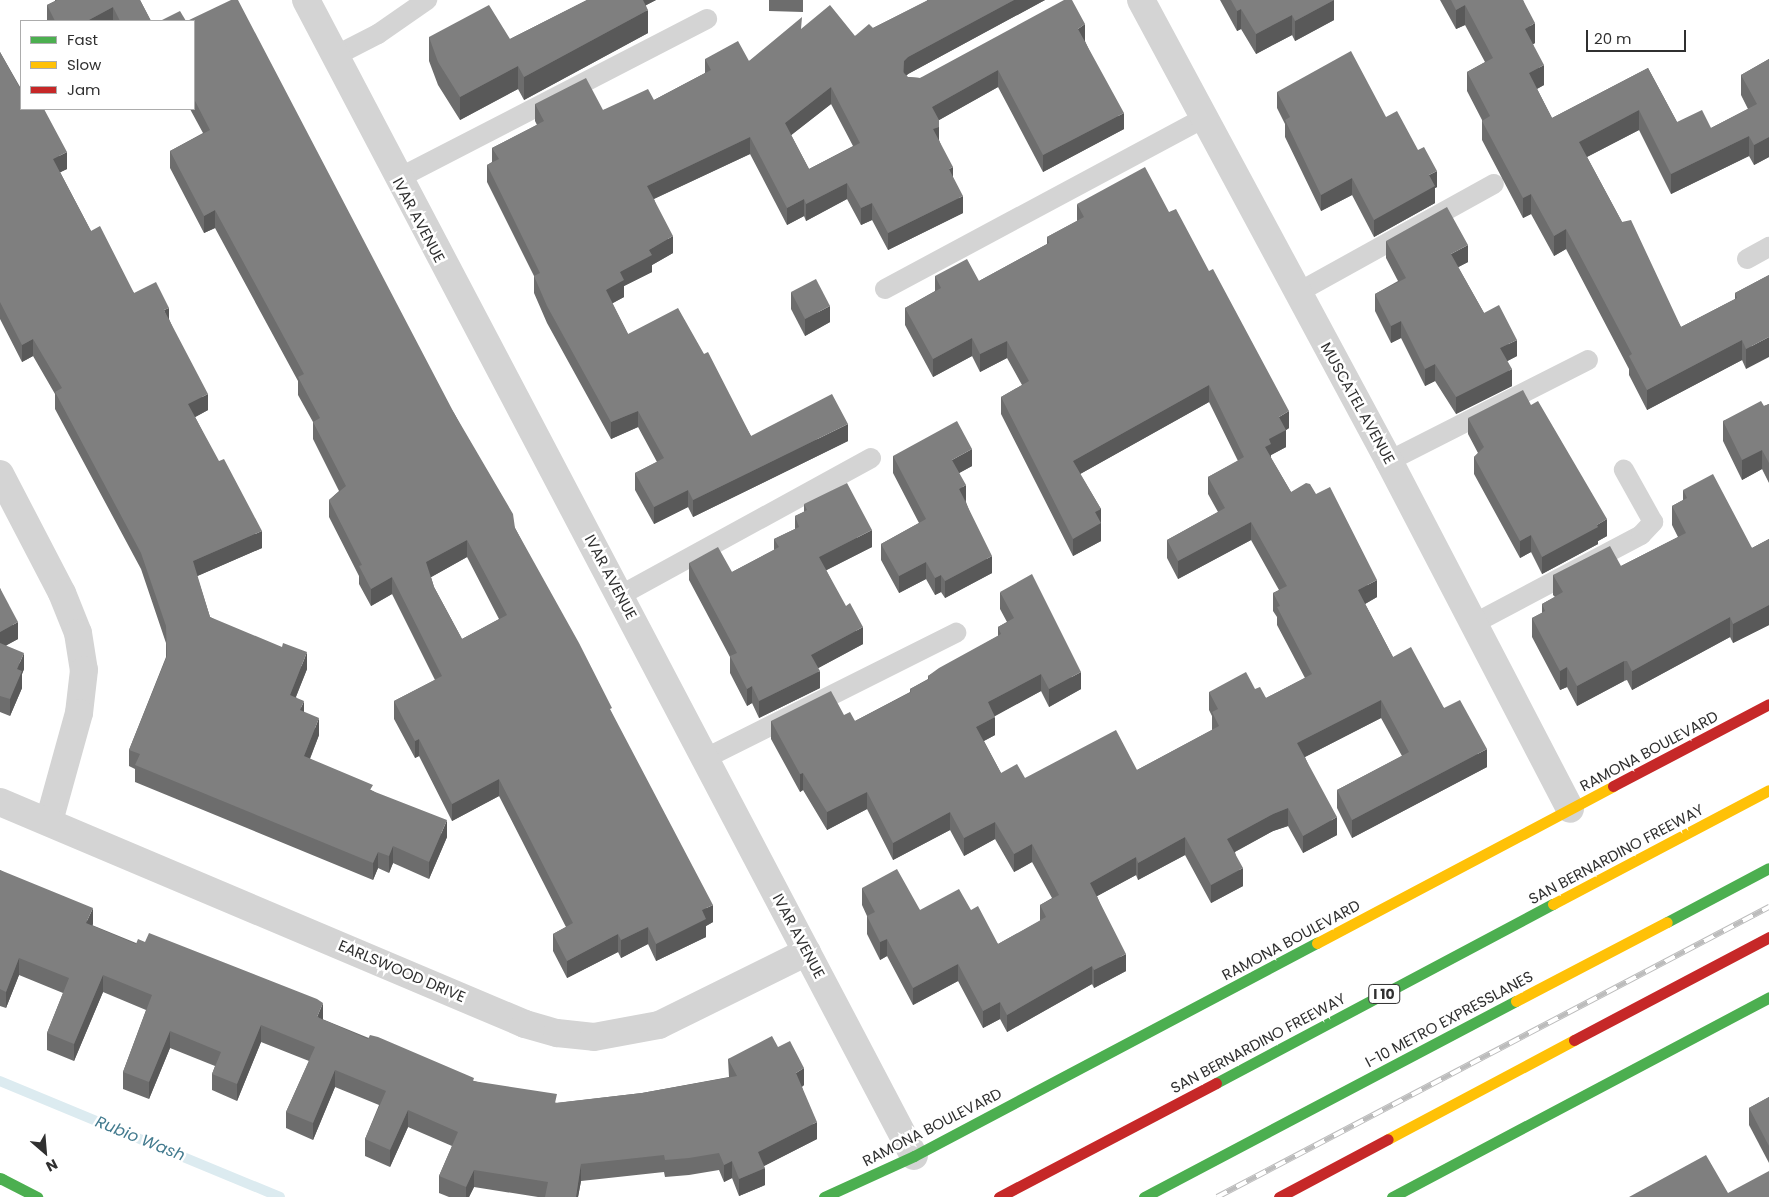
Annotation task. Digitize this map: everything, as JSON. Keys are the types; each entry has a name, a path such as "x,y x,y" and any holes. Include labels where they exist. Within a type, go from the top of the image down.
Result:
{"main road":[{"name":"RAMONA BOULEVARD","path":"824,1197 914,1156 1769,704"},
{"name":"SAN BERNARDINO FREEWAY","path":"999,1197 1769,790"},
{"name":"I-10 METRO EXPRESSLANES","path":"1144,1197 1769,868"},
{"path":"1280,1197 1769,937"},
{"path":"1392,1197 1769,997"},
{"path":"1,1178 37,1197"}],"street":[{"name":"IVAR AVENUE","path":"306,0 333,57 397,179 620,595 914,1156"},
{"name":"MUSCATEL AVENUE","path":"1140,0 1202,119 1389,461 1475,623 1570,809"},
{"path":"0,474 62,593 78,633 84,670 79,713 49,820"},
{"name":"EARLSWOOD DRIVE","path":"0,802 49,820 525,1024 557,1033 594,1037 659,1025 807,952"}],"lane":[{"path":"333,57 378,34 427,0"},
{"path":"397,179 707,19"},
{"path":"885,290 1202,119"},
{"path":"1297,293 1494,184"},
{"path":"1747,259 1769,247"},
{"path":"1389,461 1588,360"},
{"path":"620,595 870,458"},
{"path":"1475,623 1641,535 1653,522 1624,470"},
{"path":"706,758 956,633"}],"building":[{"path":"57,0 140,0 150,20 120,20 113,7 89,20 54,20 47,5"},
{"path":"231,0 238,0 454,413 513,514 515,528 579,643 612,708 610,709 713,905 702,910 706,919 656,944 648,927 621,940 618,934 567,961 553,934 573,923 499,779 452,804 419,739 415,741 394,701 442,676 392,577 371,589 359,566 362,565 329,500 346,486 313,422 320,418 298,377 304,374 215,210 204,216 170,151 210,130 195,101 195,20 189,20","holes":["467,540 507,615 462,639 434,587 426,562"]},
{"path":"587,0 643,0 648,10 524,77 518,66 460,97 438,62 429,37 489,5 510,39"},
{"path":"928,0 1014,0 908,57 904,61 903,72 908,77 920,78 1064,0 1072,0 1085,24 1078,29 1124,113 1043,155 998,70 932,107 939,120 939,127 933,129 953,167 949,169 963,196 888,233 872,203 861,208 847,183 806,204 804,199 787,208 750,137 647,186 673,236 649,250 652,255 620,272 624,280 606,290 628,334 678,308 704,354 708,352 751,436 832,394 848,424 693,500 688,490 654,507 635,473 664,458 638,411 611,422 547,306 534,276 540,273 487,165 499,159 492,148 544,121 535,104 586,78 603,110 648,89 654,100 711,70 705,59 738,41 749,61 802,17 801,29 830,5 855,36 869,24 873,28","holes":["831,87 860,143 809,169 785,123"]},
{"path":"1231,0 1334,0 1295,21 1292,15 1256,34 1241,9 1237,11"},
{"path":"1451,0 1523,0 1535,23 1525,29 1544,65 1529,73 1552,118 1648,68 1677,122 1702,110 1711,128 1757,104 1741,75 1769,59 1769,137 1754,145 1749,136 1671,174 1639,110 1579,142 1622,222 1631,220 1681,327 1737,298 1735,293 1769,275 1769,337 1746,349 1742,340 1647,390 1629,356 1632,354 1566,229 1554,236 1531,194 1523,198 1482,121 1490,116 1467,72 1493,58 1465,5 1456,10"},
{"path":"180,11 185,20 162,20"},
{"path":"1351,51 1386,117 1397,111 1418,150 1424,147 1437,171 1429,175 1435,186 1374,220 1352,178 1321,195 1285,120 1290,117 1277,92"},
{"path":"0,52 20,88 20,110 45,110 67,152 53,159 91,231 100,226 134,293 156,282 169,308 164,310 208,394 188,404 219,461 224,459 262,531 193,561 210,617 282,647 283,643 307,652 290,695 304,701 300,710 319,718 304,756 373,785 370,790 447,820 429,862 393,846 389,856 378,852 373,863 135,765 140,754 129,750 167,656 166,626 141,553 55,392 62,388 33,339 22,345 0,302"},
{"path":"1145,167 1169,212 1176,209 1209,271 1213,269 1289,411 1279,417 1286,430 1269,439 1271,444 1265,447 1291,492 1306,483 1310,484 1316,494 1330,487 1377,580 1358,590 1393,657 1411,647 1444,708 1460,700 1487,749 1352,820 1337,790 1409,752 1381,700 1297,743 1337,817 1303,836 1288,808 1273,814 1227,839 1243,868 1211,885 1185,837 1138,863 1136,857 1090,883 1126,954 1094,970 1092,966 1007,1015 1000,1002 983,1011 958,964 913,988 887,939 880,942 867,916 875,912 862,888 897,869 920,910 959,889 971,910 978,906 998,944 1046,917 1040,905 1059,895 1032,844 1014,854 995,822 964,838 950,812 893,843 867,792 827,812 803,773 800,774 771,721 831,691 844,715 850,712 855,721 911,692 910,689 929,679 928,676 939,668 1001,634 998,627 1014,618 1000,592 1032,574 1081,672 1049,689 1041,674 988,702 995,717 976,727 1001,773 1017,764 1025,778 1116,730 1137,770 1219,726 1212,712 1218,709 1209,692 1246,672 1255,689 1260,687 1266,698 1312,674 1277,607 1280,606 1273,593 1287,586 1251,522 1178,561 1167,540 1225,508 1208,477 1244,457 1209,385 1073,461 1101,509 1095,512 1101,523 1073,539 1001,397 1029,381 1007,341 980,354 972,338 933,359 905,308 941,288 935,276 967,259 979,281 1049,243 1047,237 1084,217 1077,204"},
{"path":"1447,207 1468,245 1451,254 1484,313 1499,305 1517,340 1500,348 1512,369 1456,397 1435,364 1425,369 1401,321 1391,326 1375,294 1406,278 1386,241"},
{"path":"816,279 830,306 805,319 791,292"},
{"path":"1523,390 1531,405 1538,401 1607,519 1597,525 1598,527 1542,557 1531,535 1520,541 1474,457 1484,447 1468,418"},
{"path":"1761,401 1764,406 1769,404 1769,463 1762,450 1742,460 1723,421"},
{"path":"957,421 972,449 952,460 966,485 959,489 992,556 945,581 941,575 935,578 926,562 899,576 881,544 926,519 893,456"},
{"path":"1713,474 1752,548 1769,539 1769,605 1733,624 1730,617 1632,671 1627,661 1624,661 1577,686 1567,667 1560,671 1532,618 1545,611 1542,604 1563,592 1553,575 1610,546 1621,566 1686,533 1672,506 1687,498 1683,490"},
{"path":"847,483 872,530 819,557 846,606 850,603 863,627 811,655 820,671 759,701 752,686 747,689 730,656 737,653 689,563 718,547 732,572 779,547 774,539 799,527 795,516 807,510 804,504"},
{"path":"0,588 18,622 0,632"},
{"path":"0,643 24,653 17,669 22,671 10,699 0,696"},
{"path":"0,870 93,908 86,923 136,944 138,939 145,942 149,933 317,999 323,1003 317,1017 368,1039 370,1035 378,1037 474,1078 473,1081 557,1094 555,1103 642,1093 737,1076 728,1059 772,1036 778,1047 790,1041 804,1068 796,1073 817,1122 758,1152 765,1168 739,1179 732,1161 724,1165 719,1153 665,1160 664,1155 581,1164 576,1197 545,1197 548,1182 474,1170 466,1187 439,1176 458,1132 408,1110 390,1150 365,1139 386,1091 335,1070 313,1123 286,1112 315,1047 261,1025 237,1084 212,1074 221,1052 170,1031 149,1082 123,1072 152,995 103,975 74,1044 47,1033 69,978 19,958 6,992 0,989"},
{"path":"1769,1097 1769,1146 1749,1108"},
{"path":"1706,1155 1728,1193 1769,1171 1769,1197 1629,1197"}],"waterway":[{"name":"Rubio Wash","path":"0,1081 280,1197"}],"railway":[{"path":"1217,1197 1769,907"}],"traffic: fast":[{"path":"1667,922 1769,868"},
{"path":"1216,1083 1553,904"},
{"path":"824,1197 914,1156 1317,943"},
{"path":"1392,1197 1769,997"},
{"path":"1144,1197 1516,1001"},
{"path":"0,1178 37,1197"}],"traffic: slow":[{"path":"1317,943 1613,786"},
{"path":"1553,904 1769,790"},
{"path":"1516,1001 1667,922"},
{"path":"1388,1139 1574,1040"}],"traffic: jam":[{"path":"1613,786 1769,704"},
{"path":"1574,1040 1769,937"},
{"path":"999,1197 1216,1083"},
{"path":"1279,1197 1388,1139"}]}
